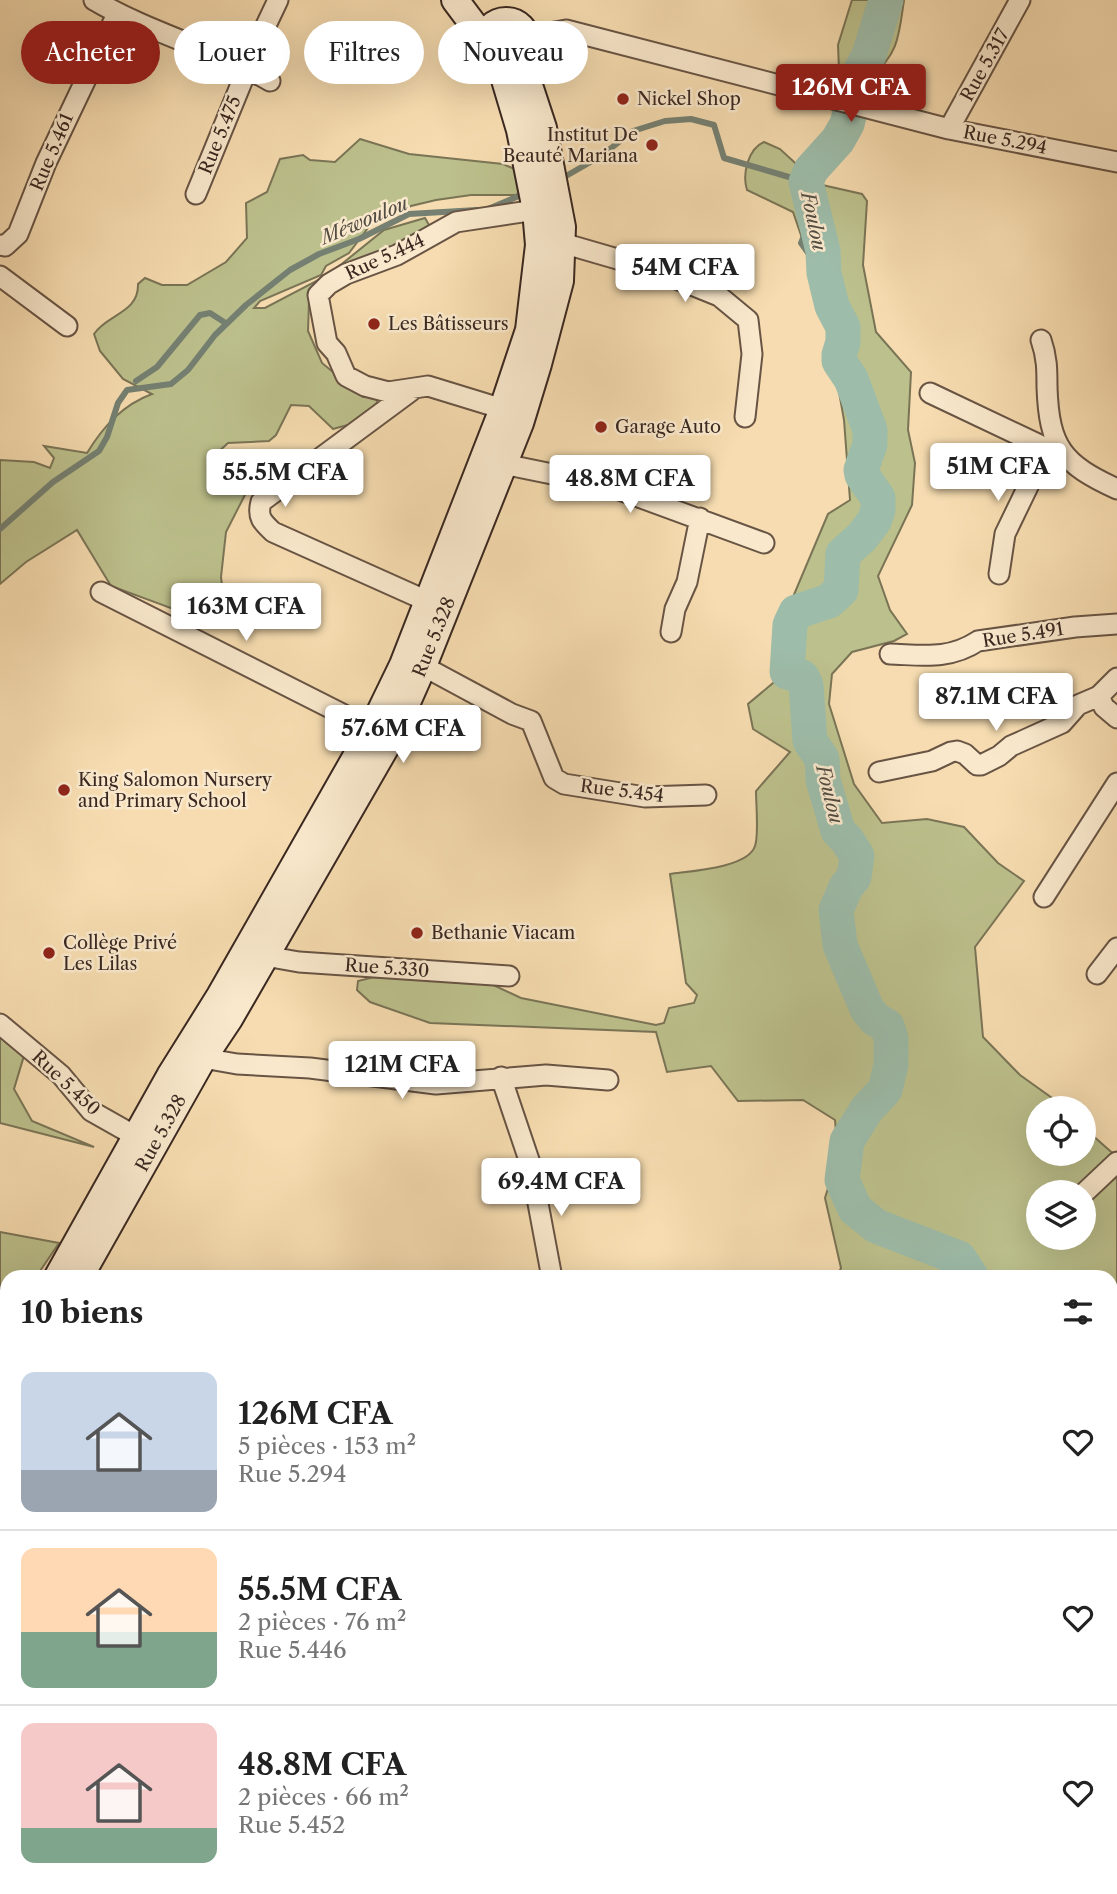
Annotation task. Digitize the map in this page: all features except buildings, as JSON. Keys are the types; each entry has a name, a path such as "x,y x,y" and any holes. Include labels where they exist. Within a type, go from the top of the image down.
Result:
{"main road":[{"path":"455,0 479,21"},
{"path":"478,0 487,21"},
{"name":"Rue 5.328","path":"84,1270 203,1058 229,1020 392,736 423,666 520,423 560,281 562,227 541,191 520,130 518,84"},
{"name":"Rue 5.328","path":"62,1270 170,1076 220,996 372,729 403,665 503,409 529,330 539,258 541,191"}],"street":[{"path":"94,0 117,13 174,37"},
{"name":"Rue 5.475","path":"269,21 278,0"},
{"name":"Rue 5.317","path":"949,129 1020,0"},
{"name":"Rue 5.461","path":"0,245 5,246 18,234 51,152 117,13"},
{"name":"Rue 5.294","path":"588,36 949,129 1117,162"},
{"name":"Rue 5.475","path":"196,194 241,84"},
{"name":"Rue 5.444","path":"503,409 428,387 388,392 365,386 346,376 336,353 327,343 318,295 329,284 346,274 397,255 456,222 541,191"},
{"path":"562,243 652,269 719,296 748,320 752,354 745,417"},
{"path":"0,276 67,326"},
{"path":"999,574 1005,534 1055,451 1049,422 1047,355 1041,340"},
{"path":"414,389 261,502 258,513 261,521 273,532 426,601"},
{"path":"930,393 1055,451 1085,475 1117,489"},
{"path":"503,464 606,485 764,543"},
{"path":"671,632 675,609 687,582 700,518"},
{"path":"102,592 372,729"},
{"name":"Rue 5.491","path":"890,653 942,656 965,649 978,641 1075,627 1117,624"},
{"name":"Rue 5.454","path":"423,666 512,714 531,721 554,778 564,784 645,797 706,795"},
{"path":"879,772 932,761 951,751 965,754 977,765 981,765 1018,743 1062,723 1078,705 1099,695 1117,678"},
{"path":"1099,695 1104,707 1117,718"},
{"path":"1044,897 1117,783"},
{"path":"1097,974 1117,948"},
{"name":"Rue 5.330","path":"265,957 299,962 509,976"},
{"name":"Rue 5.450","path":"0,1024 61,1075 90,1111 137,1137"},
{"path":"203,1058 237,1064 310,1068 436,1084 546,1074 608,1080"},
{"path":"501,1077 531,1166 550,1270"},
{"path":"1096,1182 1117,1162"}],"green space":[{"path":"852,0 904,0 896,43 887,60 870,77 860,72 839,70 838,45"},
{"path":"360,139 409,154 503,164 528,175 530,184 516,195 471,195 411,206 371,224 349,253 326,266 321,275 260,301 254,308 265,308 328,275 384,230 425,218 429,225 410,245 334,276 309,302 308,331 322,363 363,397 380,396 372,412 362,420 333,429 309,406 291,405 276,435 269,441 228,443 215,455 216,463 239,471 250,485 226,532 221,577 224,601 206,622 190,627 171,608 111,586 77,530 26,562 0,584 0,460 34,462 50,468 54,458 44,446 87,453 114,418 131,404 152,394 123,379 100,351 94,334 128,307 137,294 138,284 145,278 162,285 187,285 226,262 247,238 246,203 267,192 280,159 303,155 310,160 335,162"},
{"path":"764,142 780,149 818,184 862,194 867,201 863,265 876,332 911,372 908,430 915,463 912,505 878,576 890,610 907,634 894,641 852,652 832,674 829,704 854,784 882,823 927,819 964,827 998,863 1024,881 975,947 983,1037 1020,1075 1049,1096 1026,1096 1026,1166 1096,1166 1096,1138 1117,1157 1117,1270 840,1270 825,1198 838,1155 835,1120 803,1100 738,1101 711,1066 667,1072 656,1032 430,1023 370,1002 357,990 358,981 374,977 489,983 521,998 656,1025 664,1023 669,1008 694,1003 697,995 686,983 670,874 730,864 742,859 755,846 756,791 790,752 753,729 748,704 779,678 782,623 828,514 850,500 844,420 822,296 793,212 747,190 745,177 750,156 758,145"},
{"path":"0,1027 26,1049 14,1089 32,1121 94,1147 0,1123"},
{"path":"0,1232 59,1243 41,1270 0,1270"}],"waterway":[{"name":"Foulou","path":"886,0 869,55 860,72 847,124 838,140 811,170 806,182 823,251 824,273 832,306 843,327 839,361 851,379 870,430 870,444 861,470 878,498 878,510 874,521 862,537 843,554 841,590 829,601 796,612 790,625 787,672 802,677 806,685 810,741 822,759 823,780 838,831 857,856 854,877 846,887 836,910 840,945 867,1009 875,1019 887,1026 891,1038 891,1065 885,1090 867,1109 847,1141 842,1180 855,1209 876,1226 959,1258 967,1270"},
{"name":"Méwoulou","path":"559,180 601,156 633,131 665,121 691,119 714,125 724,158 806,182"},
{"name":"Méwoulou","path":"488,209 526,193"},
{"path":"812,206 801,243 816,264 820,281 832,306"},
{"name":"Méwoulou","path":"0,529 53,482 99,451 107,437 118,403 127,390 171,384 188,370 215,335 246,305 290,270 319,254 359,239 409,214 477,210"},
{"path":"136,381 157,367 200,315 210,313 224,322"}],"place":[{"name":"Nickel Shop","path":"623,99"},
{"name":"Institut De Beauté Mariana","path":"652,145"},
{"name":"Les Bâtisseurs","path":"374,324"},
{"name":"Garage Auto","path":"601,427"},
{"name":"King Salomon Nursery and Primary School","path":"64,790"},
{"name":"Bethanie Viacam","path":"417,933"},
{"name":"Collège Privé Les Lilas","path":"49,953"}]}
